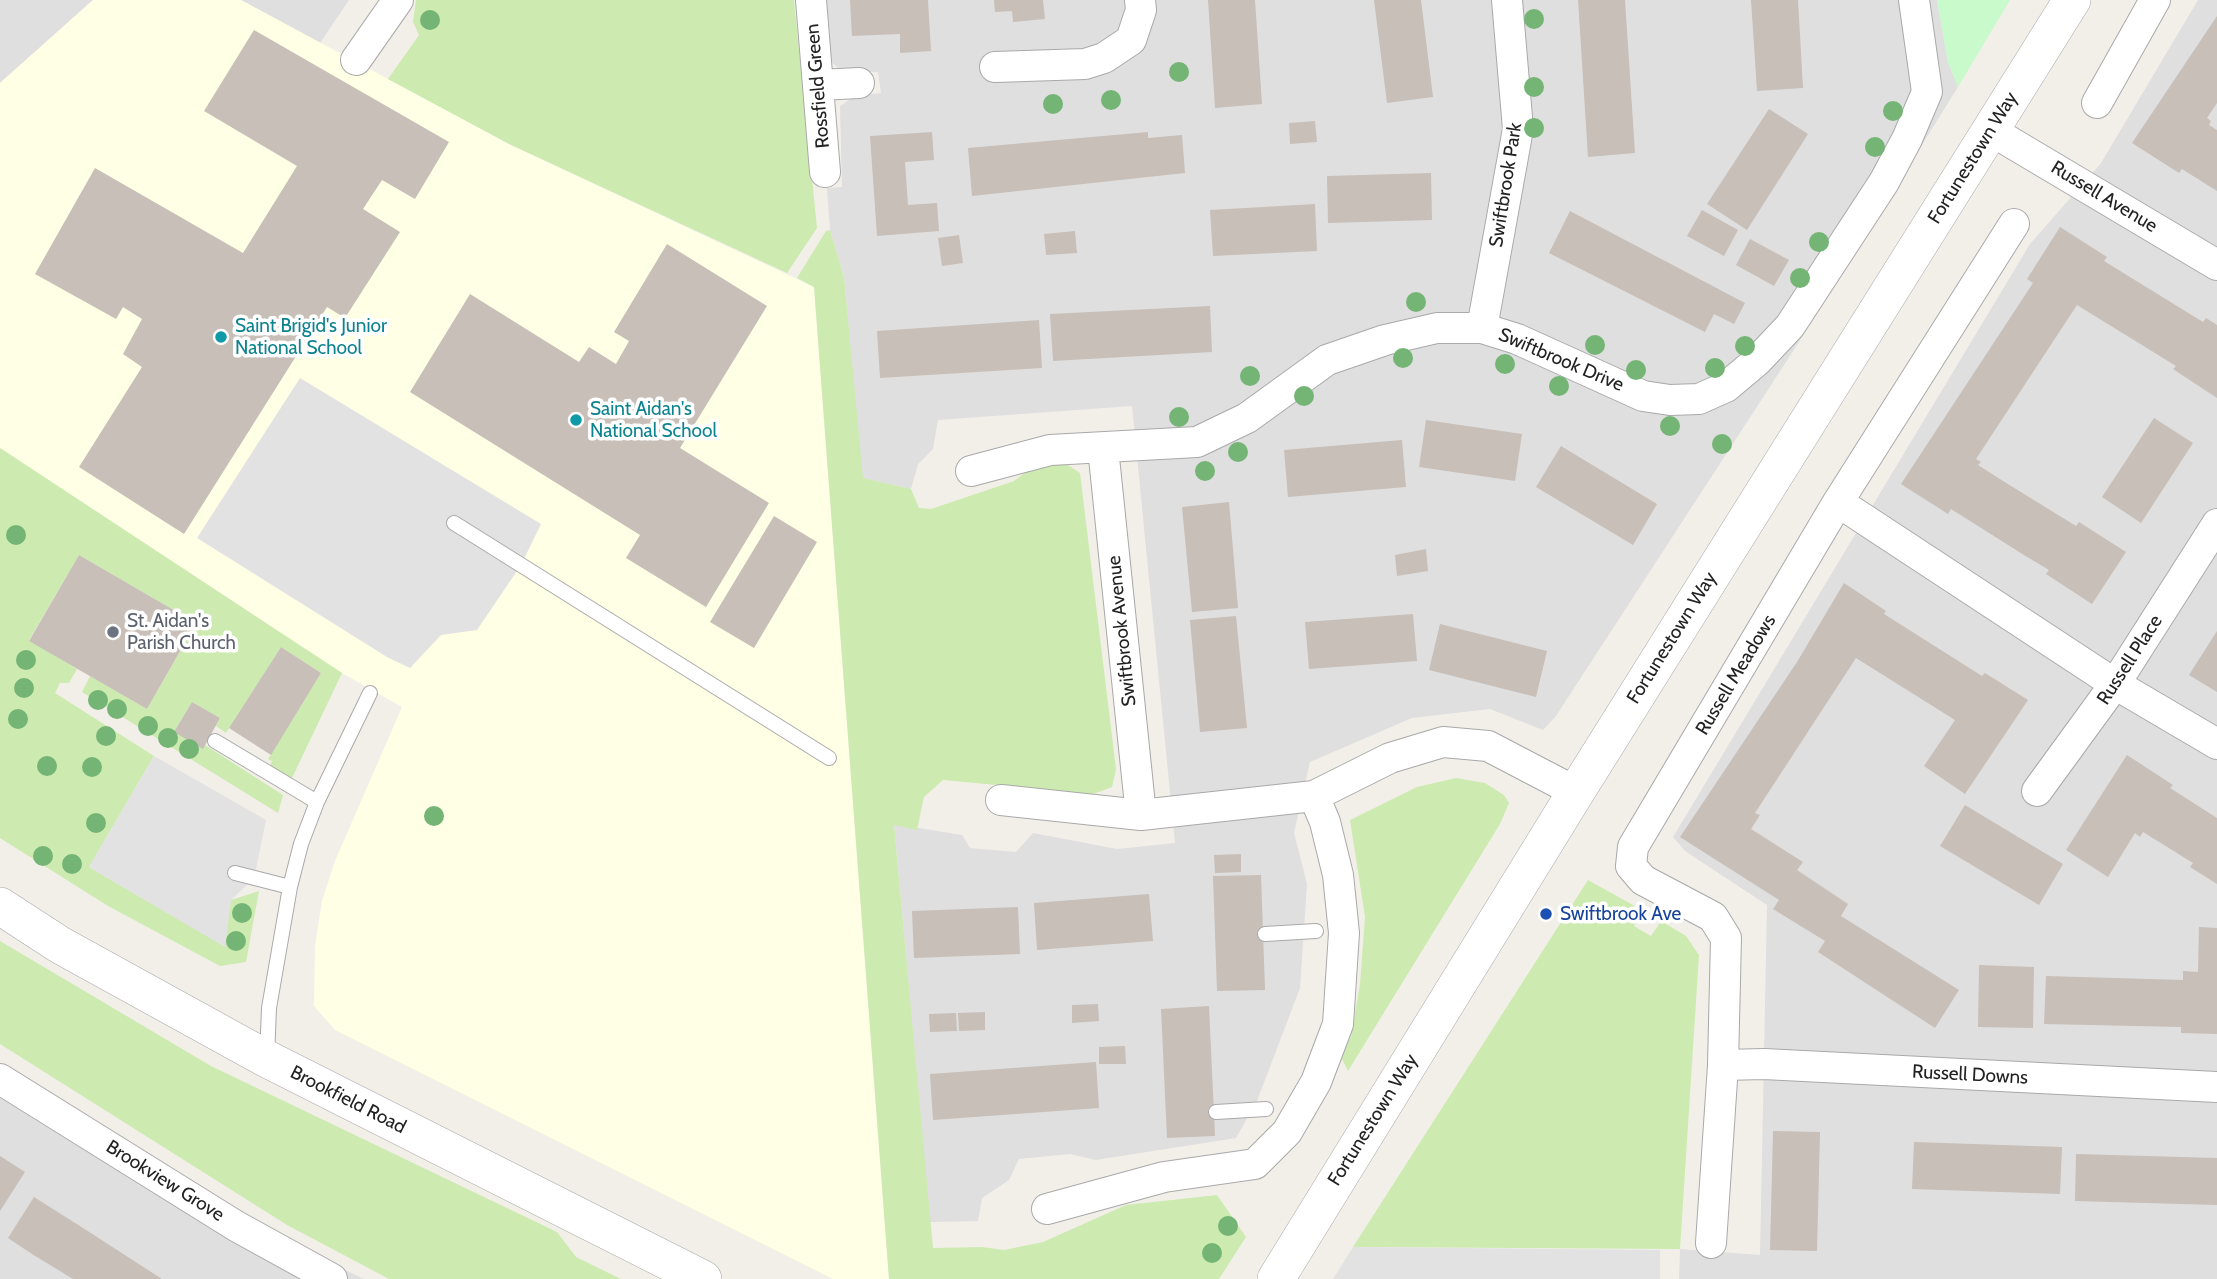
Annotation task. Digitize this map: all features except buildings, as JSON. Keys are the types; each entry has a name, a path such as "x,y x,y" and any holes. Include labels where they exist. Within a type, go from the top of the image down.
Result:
{"street":[{"path":"356,60 398,0"},
{"name":"Rossfield Green","path":"810,0 825,172"},
{"path":"995,67 1085,64 1104,58 1131,40 1141,10 1140,0"},
{"name":"Swiftbrook Park","path":"1482,328 1518,129 1507,0"},
{"name":"Swiftbrook Drive","path":"971,471 999,461 1050,450 1198,442 1247,418 1334,357 1437,328 1482,328 1517,339 1643,396 1670,400 1699,399 1726,387 1757,361 1790,326 1884,182 1907,139 1927,92 1914,0"},
{"name":"Fortunestown Way","path":"1276,1279 1576,792 2072,0"},
{"path":"2096,103 2155,0"},
{"path":"819,85 859,83"},
{"name":"Russell Avenue","path":"1990,130 2217,265"},
{"name":"Russell Meadows","path":"1723,1065 1726,938 1713,917 1643,880 1631,866 1633,847 1838,502 2014,223"},
{"name":"Swiftbrook Avenue","path":"1104,448 1141,815"},
{"path":"1838,502 2115,684 2217,744"},
{"name":"Russell Place","path":"2037,791 2115,684 2217,524"},
{"path":"1001,800 1141,815 1314,796 1390,758 1443,742 1488,746 1576,792"},
{"path":"1047,1209 1164,1177 1255,1164 1287,1132 1316,1082 1338,1024 1344,933 1338,875 1325,822 1314,796"},
{"name":"Brookfield Road","path":"0,906 60,945 267,1059 703,1279"},
{"name":"Russell Downs","path":"1723,1065 1764,1064 2217,1087"},
{"path":"1710,1243 1723,1065"},
{"name":"Brookview Grove","path":"0,1079 236,1226 332,1279"}],"lane":[{"path":"454,523 829,758"},
{"path":"267,1059 270,1008 290,887 301,844 317,802 370,693"},
{"path":"215,741 317,802"},
{"path":"235,873 290,887"},
{"path":"1265,934 1316,930"},
{"path":"1216,1112 1266,1109"}],"shaded area":[{"path":"0,0 93,0 0,83"},
{"path":"93,0 241,0 509,144 814,287 889,1279 833,1279 335,1030 314,1006 315,946 322,901 335,861 402,707 342,673 0,448 0,83"},
{"path":"241,0 349,0 320,43"},
{"path":"824,0 1937,0 1948,62 1958,87 1799,342 1556,716 1543,730 1490,709 1412,718 1310,762 1294,833 1307,884 1300,988 1257,1101 1236,1138 1096,1160 1070,1154 1019,1159 1009,1180 982,1198 978,1221 930,1222 894,824 962,835 970,848 1016,852 1033,833 1117,849 1175,843 1132,406 938,420 933,449 918,464 911,489 862,478 844,277 830,230 827,188 842,187 840,106 855,96 881,93 878,72 842,72 831,61"},
{"path":"2198,0 2217,0 2217,1279 1679,1279 1680,1249 1760,1255 1767,905 1685,851 1673,837 2030,244 2101,163"},
{"path":"300,378 541,524 521,565 477,630 441,635 410,668 387,657 197,538"},
{"path":"154,756 266,820 254,878 231,900 225,947 89,867"},
{"path":"0,1069 256,1228 364,1279 0,1279"},
{"path":"1353,1247 1660,1250 1660,1279 1333,1279"}],"green space":[{"path":"416,0 794,0 817,228 787,273 509,144 388,79 419,35 413,22"},
{"path":"1937,0 2010,0 1958,87 1948,62"},
{"path":"830,230 844,277 863,478 911,489 919,508 931,509 1014,481 1035,465 1063,462 1080,473 1116,769 1112,787 1093,794 943,780 924,797 917,830 894,825 933,1248 982,1247 1004,1250 1043,1242 1126,1205 1217,1195 1246,1237 1219,1279 889,1279 814,287 797,278 826,231"},
{"path":"0,448 342,673 292,778 270,766 272,761 268,759 321,673 281,647 226,733 216,726 220,718 192,702 177,727 283,795 278,813 82,692 90,676 147,709 196,623 79,555 29,640 77,669 69,683 60,683 55,693 154,756 89,867 224,946 231,900 259,891 246,962 220,966 108,906 0,838"},
{"path":"1456,778 1485,783 1504,795 1509,803 1500,824 1348,1071 1341,1057 1351,1036 1360,984 1365,917 1350,820 1417,787"},
{"path":"1588,880 1642,910 1634,926 1651,936 1661,921 1686,936 1699,955 1680,1249 1353,1247"},
{"path":"0,941 211,1066 557,1232 576,1257 621,1279 389,1279 287,1225 0,1044"}],"place":[{"name":"Saint Brigid's Junior National School","path":"221,337"},
{"name":"Saint Aidan's National School","path":"576,420"},
{"name":"St. Aidan's Parish Church","path":"113,632"},
{"name":"Swiftbrook Ave","path":"1546,914"}]}
